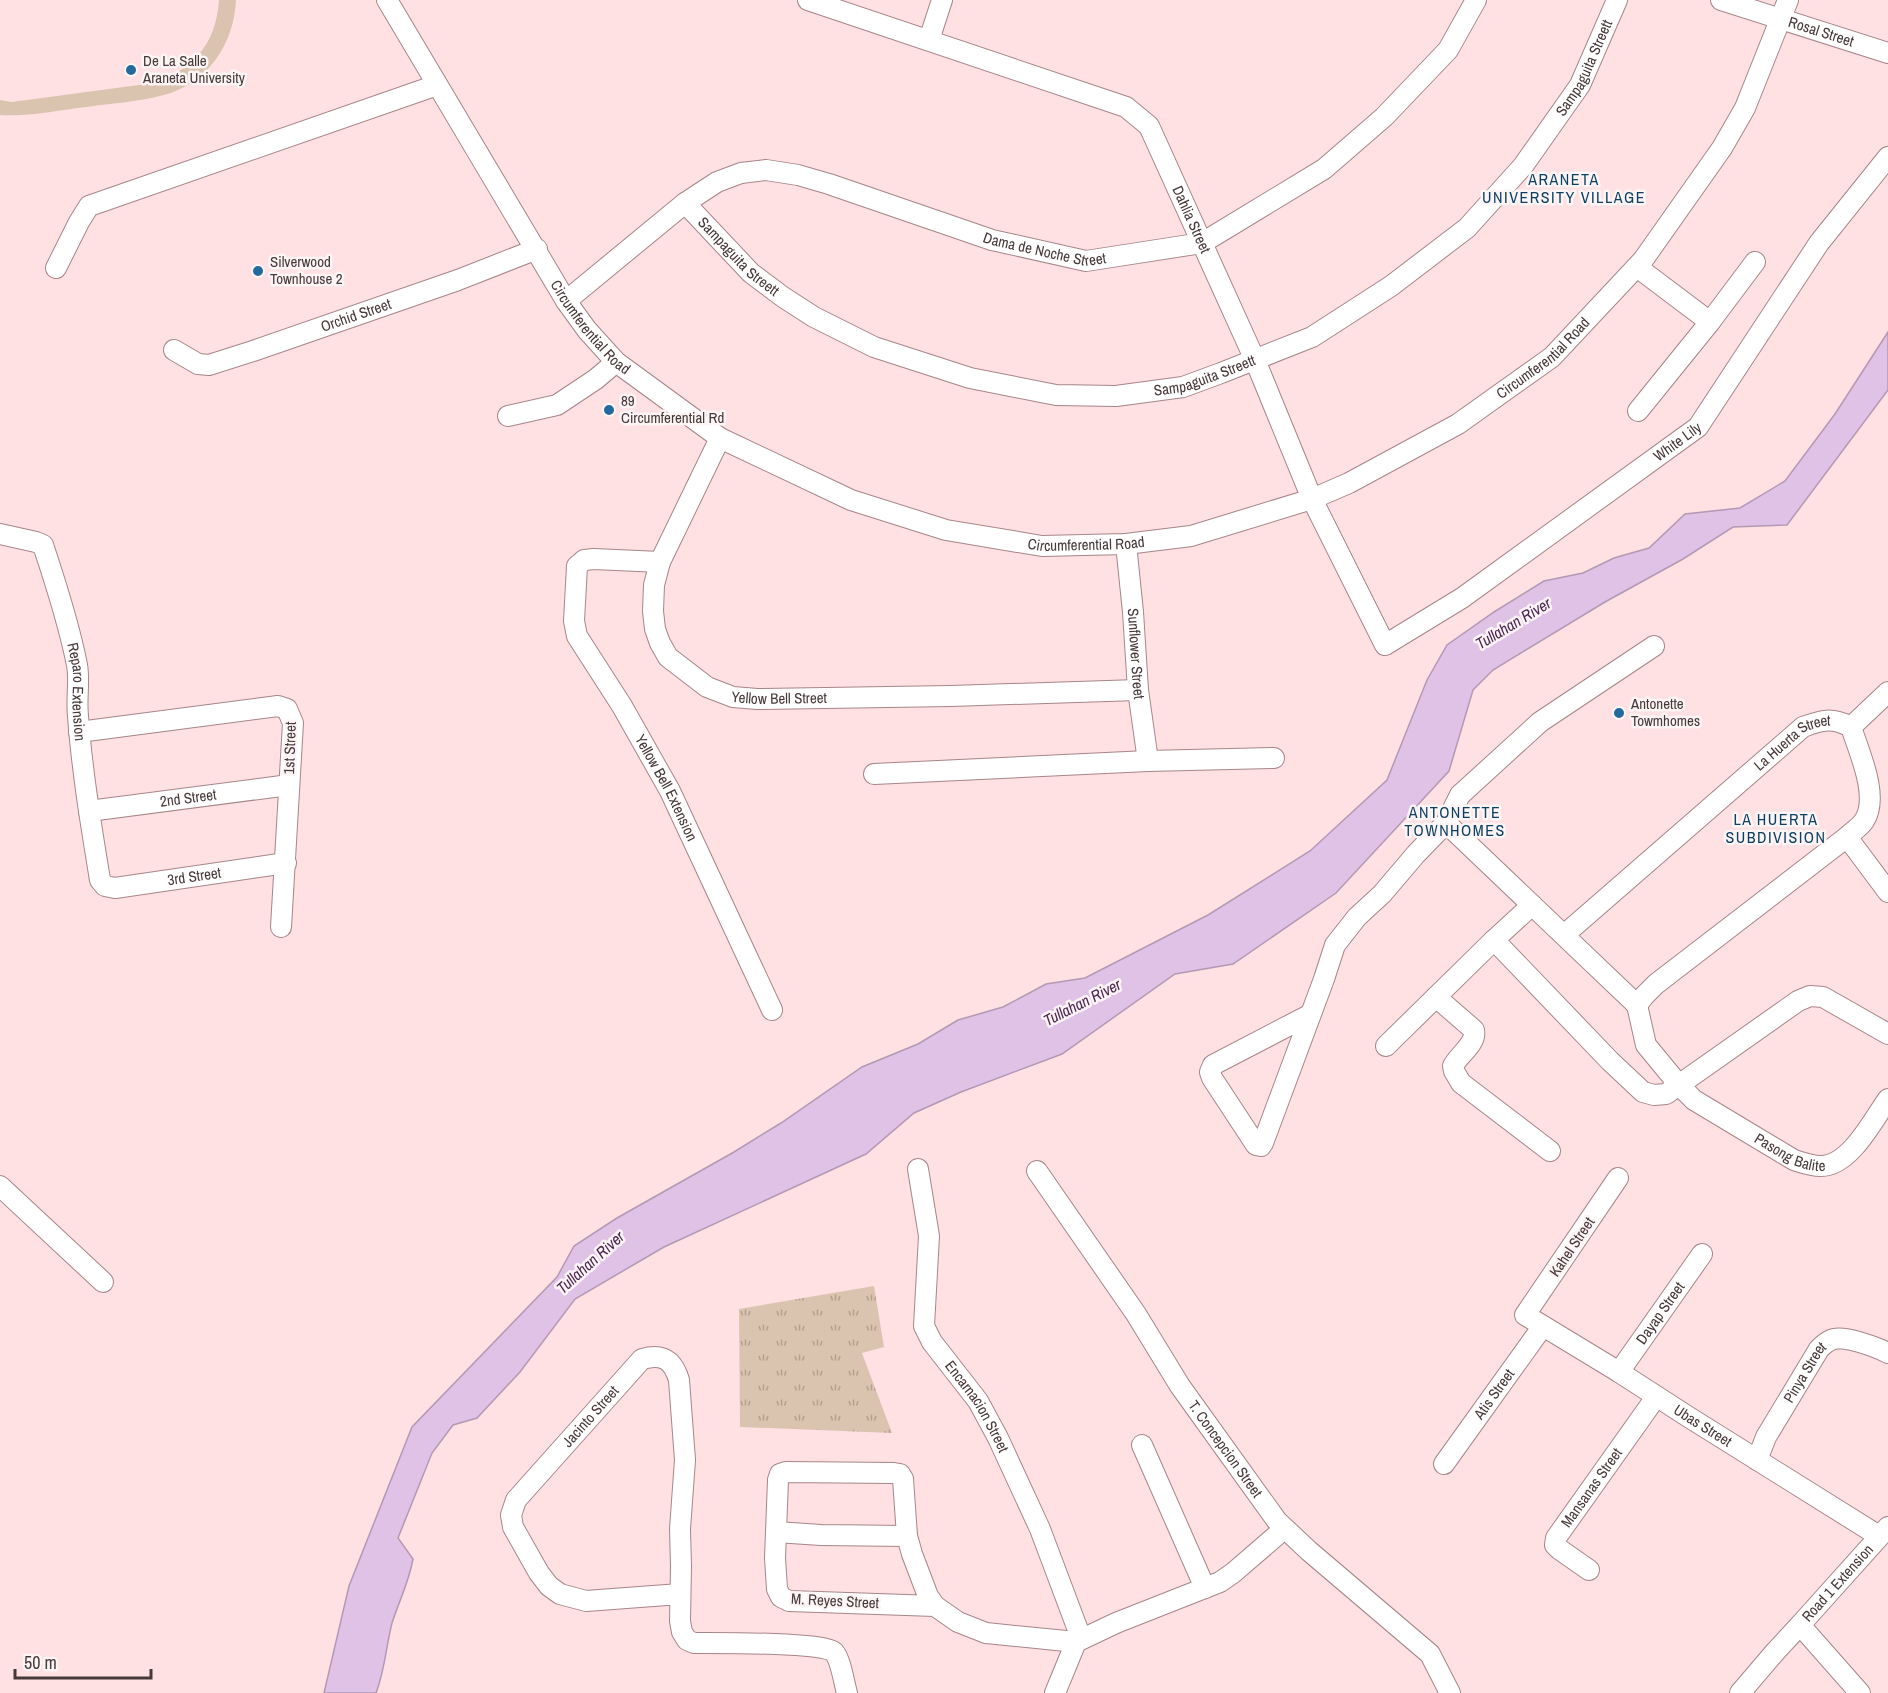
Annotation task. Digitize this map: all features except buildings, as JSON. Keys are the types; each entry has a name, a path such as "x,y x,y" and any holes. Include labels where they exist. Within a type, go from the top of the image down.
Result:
{"street":[{"name":"Circumferential Road","path":"387,0 566,301 587,330 616,362 720,438 851,500 946,530 1042,546 1126,544 1191,536 1312,499 1349,483 1458,424 1552,357 1637,267 1727,138 1744,108 1784,9"},
{"name":"Dahlia Street","path":"807,0 1126,107 1149,126 1255,360 1312,499 1385,645"},
{"path":"929,40 942,0"},
{"name":"Dama de Noche Street","path":"566,301 686,203 717,182 741,173 766,170 798,175 829,184 992,240 1086,261 1202,243 1324,169 1384,117 1448,50 1476,0"},
{"name":"Sampaguita Streett","path":"686,203 751,273 814,317 874,347 970,378 1056,395 1116,396 1183,387 1312,337 1391,286 1467,228 1523,166 1580,85 1617,0"},
{"name":"Rosal Street","path":"1721,0 1784,9 1888,53"},
{"path":"56,268 89,206 437,85"},
{"name":"White Lily","path":"1385,645 1462,598 1698,427 1819,243 1888,157"},
{"name":"Orchid Street","path":"174,350 198,364 209,365 458,280 537,249"},
{"path":"1638,411 1755,262"},
{"path":"1637,267 1710,322"},
{"path":"508,417 557,405 596,379 616,362"},
{"name":"Yellow Bell Street","path":"720,438 660,561 654,585 653,611 660,644 679,667 707,687 733,697 757,699 1138,690"},
{"name":"Reparo Extension","path":"0,534 43,545 71,638 78,668 77,713 89,811 100,880 105,886"},
{"name":"Sunflower Street","path":"1126,544 1138,690 1148,761"},
{"name":"Yellow Bell Extension","path":"660,561 594,559 584,560 577,566 574,621 577,636 622,706 670,791 772,1010"},
{"path":"1311,1014 1213,1065 1210,1072 1256,1145 1261,1146 1263,1143 1311,1014 1335,945 1357,917 1382,894 1446,823 1460,795 1540,722 1654,646"},
{"path":"1851,727 1888,692"},
{"name":"1st Street","path":"79,732 278,706 287,709 293,723 281,927"},
{"name":"La Huerta Street","path":"1564,935 1803,727 1822,721 1838,720 1851,727 1868,780 1871,801 1864,821 1847,837 1656,984 1637,1005"},
{"path":"874,774 1148,761 1274,758"},
{"name":"2nd Street","path":"89,811 289,785"},
{"path":"1446,823 1637,1005 1646,1045 1679,1085"},
{"path":"1847,837 1888,892"},
{"name":"3rd Street","path":"105,886 115,888 286,863"},
{"path":"1386,1046 1532,905"},
{"path":"1494,940 1610,1061 1643,1092 1654,1095 1666,1095 1798,1001 1810,996 1823,997 1888,1034"},
{"path":"1436,997 1474,1030 1472,1041 1453,1066 1461,1083 1550,1151"},
{"name":"Pasong Balite","path":"1679,1085 1694,1100 1794,1160 1808,1165 1823,1166 1836,1163 1849,1154 1888,1099"},
{"name":"Encarnacion Street","path":"918,1169 929,1236 924,1326 932,1341 978,1401 998,1438 1040,1529 1078,1640"},
{"name":"T. Concepcion Street","path":"1037,1171 1136,1314 1180,1386 1277,1521 1430,1654 1450,1693"},
{"name":"Kahel Street","path":"1526,1315 1618,1178"},
{"path":"0,1186 103,1282"},
{"name":"Dayap Street","path":"1619,1372 1702,1254"},
{"name":"Ubas Street","path":"1526,1315 1757,1460 1884,1531"},
{"name":"Atis Street","path":"1444,1464 1543,1326"},
{"name":"Pinya Street","path":"1757,1460 1766,1437 1819,1349 1838,1338 1876,1347 1888,1353"},
{"name":"Jacinto Street","path":"680,1594 586,1601 560,1594 549,1586 539,1573 513,1527 511,1515 516,1500 642,1359 654,1355 668,1360 676,1370 679,1380 685,1460 680,1529 682,1632 687,1640 694,1643 797,1645 827,1648 834,1652 847,1693"},
{"name":"Mansanas Street","path":"1589,1570 1559,1549 1555,1545 1556,1538 1656,1397"},
{"path":"1142,1445 1204,1588"},
{"name":"M. Reyes Street","path":"907,1536 903,1479 900,1474 786,1472 780,1474 775,1558 777,1589 781,1596 789,1601 935,1606"},
{"path":"776,1532 907,1536 928,1596 935,1606 958,1622 986,1633 1078,1640 1220,1582 1284,1529"},
{"name":"Road 1 Extension","path":"1860,1693 1800,1625 1884,1531"},
{"path":"1740,1693 1800,1625"},
{"path":"1055,1693 1078,1640"}],"green space":[{"path":"219,0 236,0 230,32 224,46 206,71 180,89 135,101 33,114 0,115 0,100 11,102 146,84 176,73 188,65 206,44 213,31"},
{"path":"874,1286 884,1347 862,1353 892,1433 740,1427 739,1309"}],"water":[{"name":"Tullahan River","path":"1888,332 1888,390 1787,525 1733,527 1683,559 1605,602 1493,670 1473,690 1449,771 1336,893 1233,964 1175,974 1062,1054 961,1092 914,1113 866,1154 664,1247 575,1299 520,1372 477,1418 453,1425 432,1453 398,1538 413,1559 392,1623 376,1693 324,1693 349,1586 412,1427 557,1277 574,1246 617,1218 781,1123 862,1067 918,1044 958,1020 1003,1007 1046,984 1085,978 1208,915 1310,851 1387,780 1427,680 1447,645 1544,581 1583,573 1614,558 1649,548 1685,514 1740,508 1785,481 1835,414"}],"place":[{"name":"De La Salle Araneta University","path":"131,70"},
{"name":"Silverwood Townhouse 2","path":"258,271"},
{"name":"89 Circumferential Rd","path":"609,410"},
{"name":"Antonette Towmhomes","path":"1619,713"}],"district":[{"name":"ARANETA UNIVERSITY VILLAGE","path":"1564,188"},
{"name":"ANTONETTE TOWNHOMES","path":"1455,821"},
{"name":"LA HUERTA SUBDIVISION","path":"1776,828"}]}
